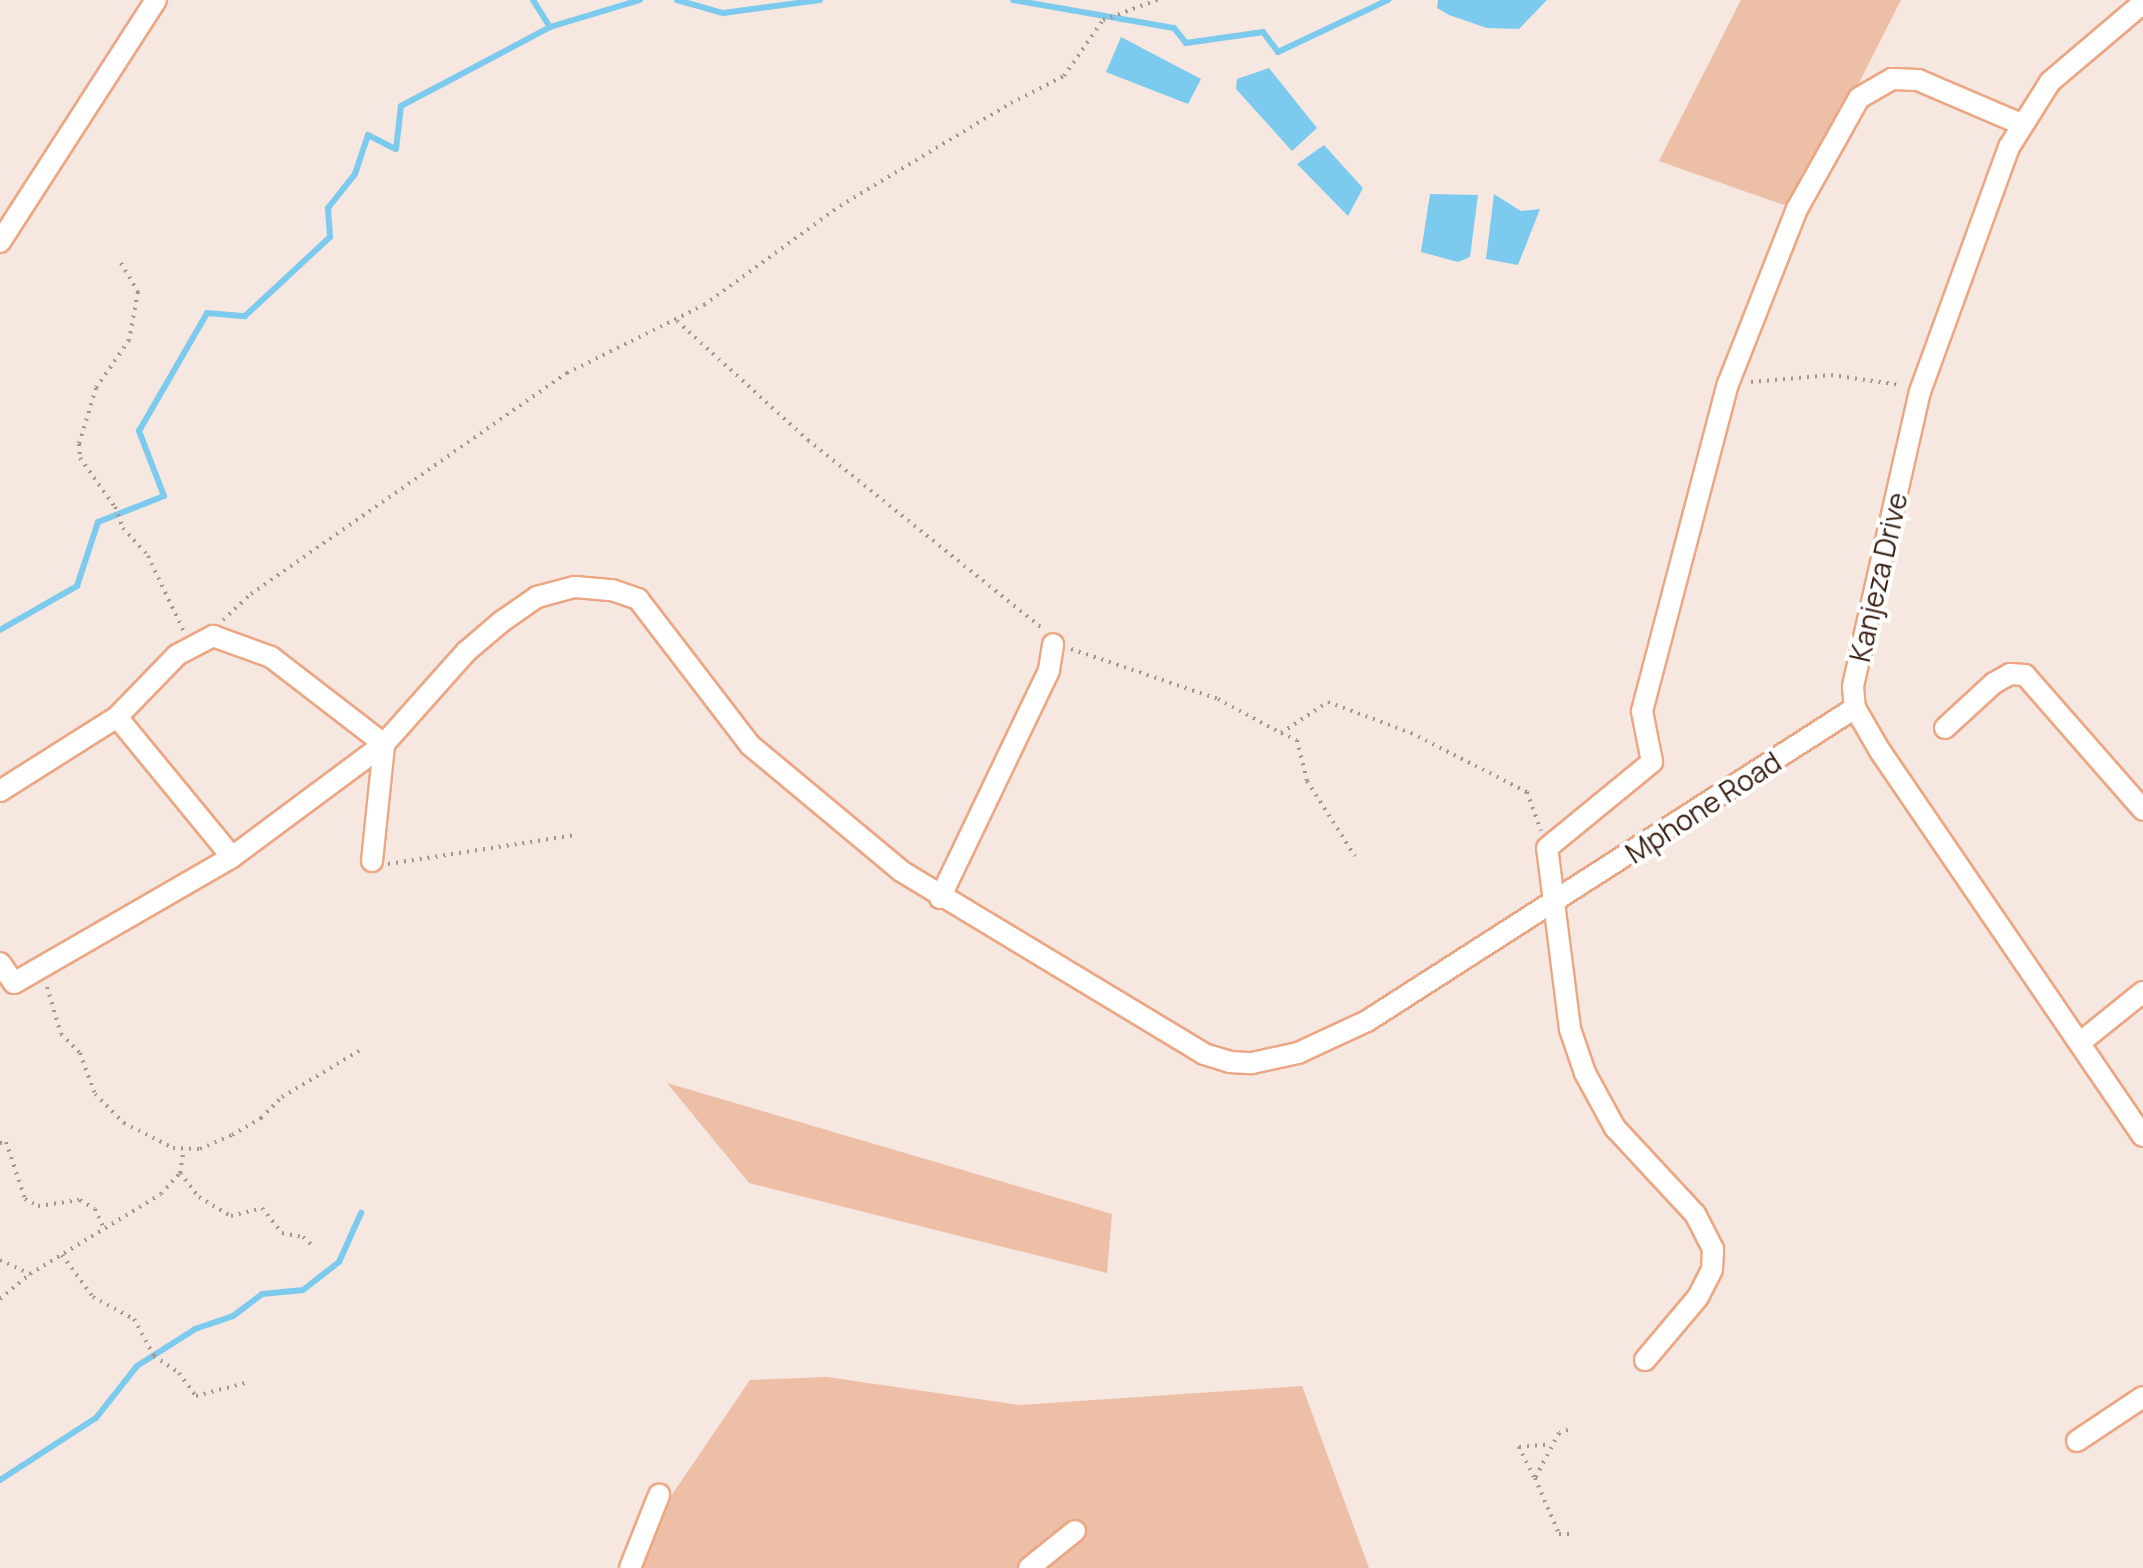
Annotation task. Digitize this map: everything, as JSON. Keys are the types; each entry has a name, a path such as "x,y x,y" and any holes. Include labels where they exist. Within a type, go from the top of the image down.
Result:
{"street":[{"path":"0,242 156,0"},
{"name":"Kanjeza Drive","path":"1855,708 1853,687 1920,391 2021,124 2050,82 2143,3"},
{"path":"1645,1360 1698,1297 1712,1269 1713,1249 1704,1226 1645,1164 1596,1097 1570,1029 1547,848 1652,762 1642,711 1728,384 1797,209 1859,98 1892,79 1918,80 2021,124"},
{"name":"Mphone Road","path":"7,988 232,857 384,744 467,651 537,597 575,587 612,590 638,599 656,616 705,692 750,745 866,844 940,898 1204,1054 1252,1063 1298,1053 1367,1021 1552,906 1855,708"},
{"path":"0,791 117,717 192,644 213,636 271,657 384,744 372,861"},
{"path":"940,898 1049,670 1053,644"},
{"path":"1945,728 1994,683 2010,674 2025,675 2143,810"},
{"path":"1855,708 2082,1041 2143,1136"},
{"path":"117,717 232,857"},
{"path":"0,963 7,988"},
{"path":"2082,1041 2143,992"},
{"path":"2077,1441 2143,1397"},
{"path":"630,1568 659,1495"},
{"path":"1029,1568 1075,1531"}],"path":[{"path":"213,636 251,594 567,373 677,321 840,206 1011,103 1064,76 1103,20 1157,0"},
{"path":"121,263 138,292 129,340 96,388 79,444 80,458 115,507 123,528 148,556 148,566 192,644"},
{"path":"677,321 818,448 1038,624 1053,644 1218,699 1297,740 1307,781 1355,856"},
{"path":"1728,384 1831,375 1920,391"},
{"path":"1281,733 1328,702 1411,733 1527,792 1547,848"},
{"path":"372,861 379,866 575,835"},
{"path":"40,970 61,1034 80,1053 95,1094 124,1123 153,1142 200,1149 232,1135 261,1118 282,1097 359,1051"},
{"path":"0,1143 6,1142 25,1199 38,1206 80,1200 95,1209 105,1230"},
{"path":"0,1299 30,1274 161,1194 180,1173 184,1148"},
{"path":"180,1173 199,1197 231,1216 262,1208 282,1233 303,1237 313,1246"},
{"path":"62,1255 93,1297 134,1319 154,1356 179,1373 196,1396 245,1383"},
{"path":"0,1260 30,1274"},
{"path":"1535,1478 1551,1444 1568,1430"},
{"path":"1551,1444 1519,1447 1559,1534 1575,1534"}],"shaded area":[{"path":"1741,0 1901,0 1795,209 1659,161"},
{"path":"667,1083 1112,1214 1107,1273 749,1183"},
{"path":"827,1377 1020,1405 1302,1386 1369,1568 622,1568 750,1380"}],"water":[{"path":"1438,0 1547,0 1519,29 1487,28 1449,15 1437,8"},
{"path":"1121,37 1201,79 1188,104 1106,72"},
{"path":"1269,68 1317,128 1292,151 1236,89 1237,79"},
{"path":"1324,145 1363,188 1348,216 1297,164"},
{"path":"1430,194 1478,195 1470,257 1458,262 1421,252"},
{"path":"1494,194 1521,211 1540,209 1518,265 1486,259"}],"waterway":[{"path":"533,0 550,27"},
{"path":"0,630 77,586 98,522 164,496 139,431 207,313 245,316 330,237 328,208 355,174 368,135 396,149 401,106 550,27 640,0"},
{"path":"677,0 723,13 820,0"},
{"path":"1013,0 1174,28 1186,43 1263,32 1278,52 1388,0"},
{"path":"0,1480 96,1418 137,1366 195,1329 233,1316 262,1294 303,1290 339,1262 361,1213"}]}
